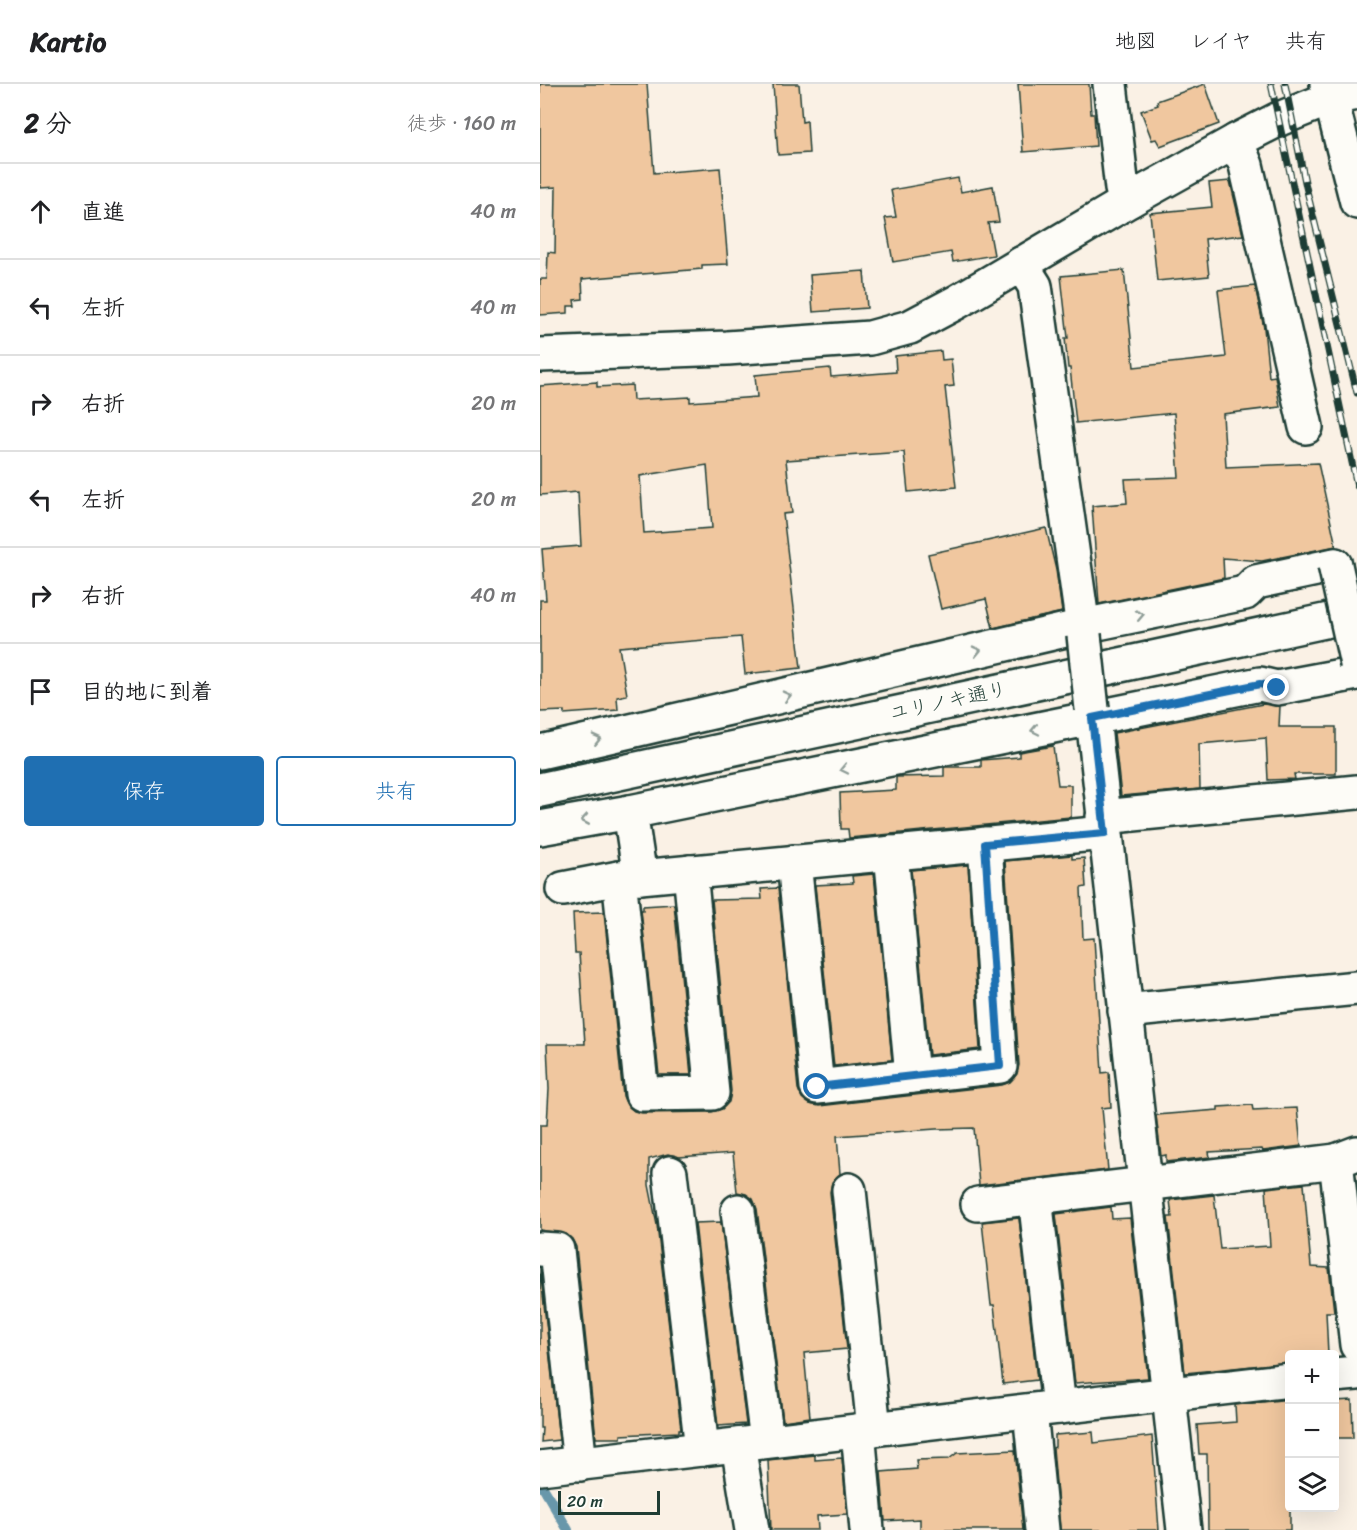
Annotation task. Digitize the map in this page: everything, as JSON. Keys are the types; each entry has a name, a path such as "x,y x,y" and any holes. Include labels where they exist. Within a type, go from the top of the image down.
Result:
{"street":[{"path":"1110,84 1122,189 1130,200"},
{"path":"540,355 727,348 870,338 910,327 1236,141 1338,92 1357,202"},
{"path":"1236,141 1246,165 1306,427"},
{"path":"1021,264 1035,286 1083,631 1184,1530"},
{"path":"540,752 1245,593 1256,582 1335,565 1357,664"},
{"name":"ユリノキ通り","path":"540,790 1357,614"},
{"path":"540,828 630,812 1092,714 1260,684 1277,688 1357,673"},
{"path":"563,889 629,878 985,844 1104,825 1357,792"},
{"path":"630,812 629,878 642,1094 712,1093 690,872"},
{"path":"794,862 817,1087 1000,1066 985,844"},
{"path":"891,853 912,1076"},
{"path":"1125,1011 1357,988"},
{"path":"978,1204 1346,1157 1357,1345"},
{"path":"670,1173 702,1449"},
{"path":"849,1190 866,1430 867,1530"},
{"path":"1035,1197 1045,1409 1042,1530"},
{"path":"738,1211 753,1443 752,1530"},
{"path":"540,1249 557,1250 580,1464"},
{"path":"1339,1375 1357,1373"},
{"path":"540,1468 1285,1381"}],"building":[{"path":"540,84 647,84 654,173 720,168 728,264 702,265 702,269 582,279 583,299 574,300 575,306 568,306 568,313 540,315 540,279 547,279 548,252 555,253 556,187 540,188"},
{"path":"773,84 799,84 802,122 807,121 809,153 778,155"},
{"path":"1018,84 1089,84 1096,146 1023,152"},
{"path":"1205,84 1219,124 1160,146 1156,139 1152,140 1141,111 1158,105 1157,101"},
{"path":"958,178 961,192 993,186 999,222 988,223 994,255 953,262 951,252 893,262 885,218 896,217 891,190"},
{"path":"1230,181 1243,235 1205,239 1209,276 1157,281 1150,213 1212,207 1209,183"},
{"path":"1124,270 1134,367 1226,357 1218,290 1255,286 1264,328 1269,377 1275,376 1280,407 1223,414 1226,467 1318,463 1336,546 1262,561 1223,558 1224,578 1099,604 1092,506 1127,503 1125,479 1179,477 1174,413 1076,423 1070,368 1068,368 1065,338 1068,338 1061,276"},
{"path":"864,271 867,308 813,312 810,275"},
{"path":"941,351 942,360 951,359 954,386 945,387 956,487 908,492 904,452 786,460 792,513 783,514 801,668 745,674 741,637 619,647 627,695 617,697 618,710 564,714 564,711 540,712 540,600 546,600 542,549 581,546 578,492 540,495 540,386 597,382 597,387 632,385 633,400 690,397 690,402 757,397 755,375 830,368 831,377 896,372 895,356","holes":["707,465 712,528 644,533 640,476"]},
{"path":"1046,528 1056,570 1062,612 993,628 986,599 941,609 928,554"},
{"path":"1263,704 1280,706 1279,727 1336,727 1336,774 1294,774 1295,779 1268,780 1266,738 1199,744 1200,789 1121,796 1114,733"},
{"path":"1053,746 1058,785 1071,785 1071,817 849,838 848,829 841,829 840,793 896,790 896,777 944,776 944,767 981,767 981,760 1019,757 1019,752"},
{"path":"1072,855 1072,859 1084,858 1086,887 1081,888 1083,939 1094,938 1102,1073 1109,1072 1111,1107 1102,1108 1108,1170 979,1185 974,1128 837,1136 840,1174 832,1182 830,1192 847,1349 804,1353 810,1417 783,1421 757,1209 753,1199 737,1192 733,1153 679,1157 668,1154 649,1159 649,1185 657,1225 681,1429 679,1432 621,1435 621,1438 596,1438 576,1247 566,1234 540,1230 540,1125 547,1125 549,1089 547,1044 585,1044 579,953 575,953 573,913 604,912 623,1096 627,1105 634,1111 642,1113 712,1112 722,1109 729,1102 731,1091 712,900 762,899 761,889 778,888 798,1089 802,1098 810,1104 819,1106 1002,1085 1010,1082 1017,1074 1019,1065 1005,861"},
{"path":"968,865 980,1049 929,1055 911,870"},
{"path":"874,874 892,1060 834,1066 815,885 853,883 852,876"},
{"path":"674,904 691,1075 659,1075 641,910 643,906"},
{"path":"1252,1105 1253,1110 1297,1108 1301,1146 1263,1151 1262,1149 1209,1152 1210,1157 1166,1162 1166,1155 1161,1156 1156,1115"},
{"path":"1304,1184 1311,1267 1329,1268 1334,1312 1326,1312 1328,1350 1285,1350 1285,1363 1185,1373 1168,1217 1172,1217 1170,1200 1214,1195 1220,1249 1270,1246 1266,1188"},
{"path":"1111,1207 1112,1219 1130,1218 1148,1378 1075,1383 1056,1214"},
{"path":"1019,1218 1037,1380 1003,1384 982,1222"},
{"path":"721,1222 746,1424 718,1426 695,1223"},
{"path":"540,1268 559,1440 541,1442 542,1428 540,1428"},
{"path":"1285,1400 1285,1512 1290,1512 1290,1530 1208,1530 1207,1454 1199,1454 1197,1425 1236,1422 1235,1405"},
{"path":"1352,1400 1353,1438 1339,1438 1339,1401"},
{"path":"1093,1432 1094,1443 1152,1436 1159,1530 1060,1530 1053,1448 1055,1447 1055,1435"},
{"path":"1015,1450 1023,1530 920,1530 920,1519 885,1521 881,1472 917,1469 916,1460 949,1459 957,1453"},
{"path":"815,1455 815,1460 842,1458 847,1514 817,1516 818,1530 771,1530 768,1460"}],"waterway":[{"path":"540,1482 568,1530"}],"railway":[{"path":"1271,84 1357,486"},
{"path":"1285,84 1306,187 1357,393"}],"route":[{"path":"817,1087 1000,1066 985,844 1105,833 1092,718 1260,684 1277,688"}]}
